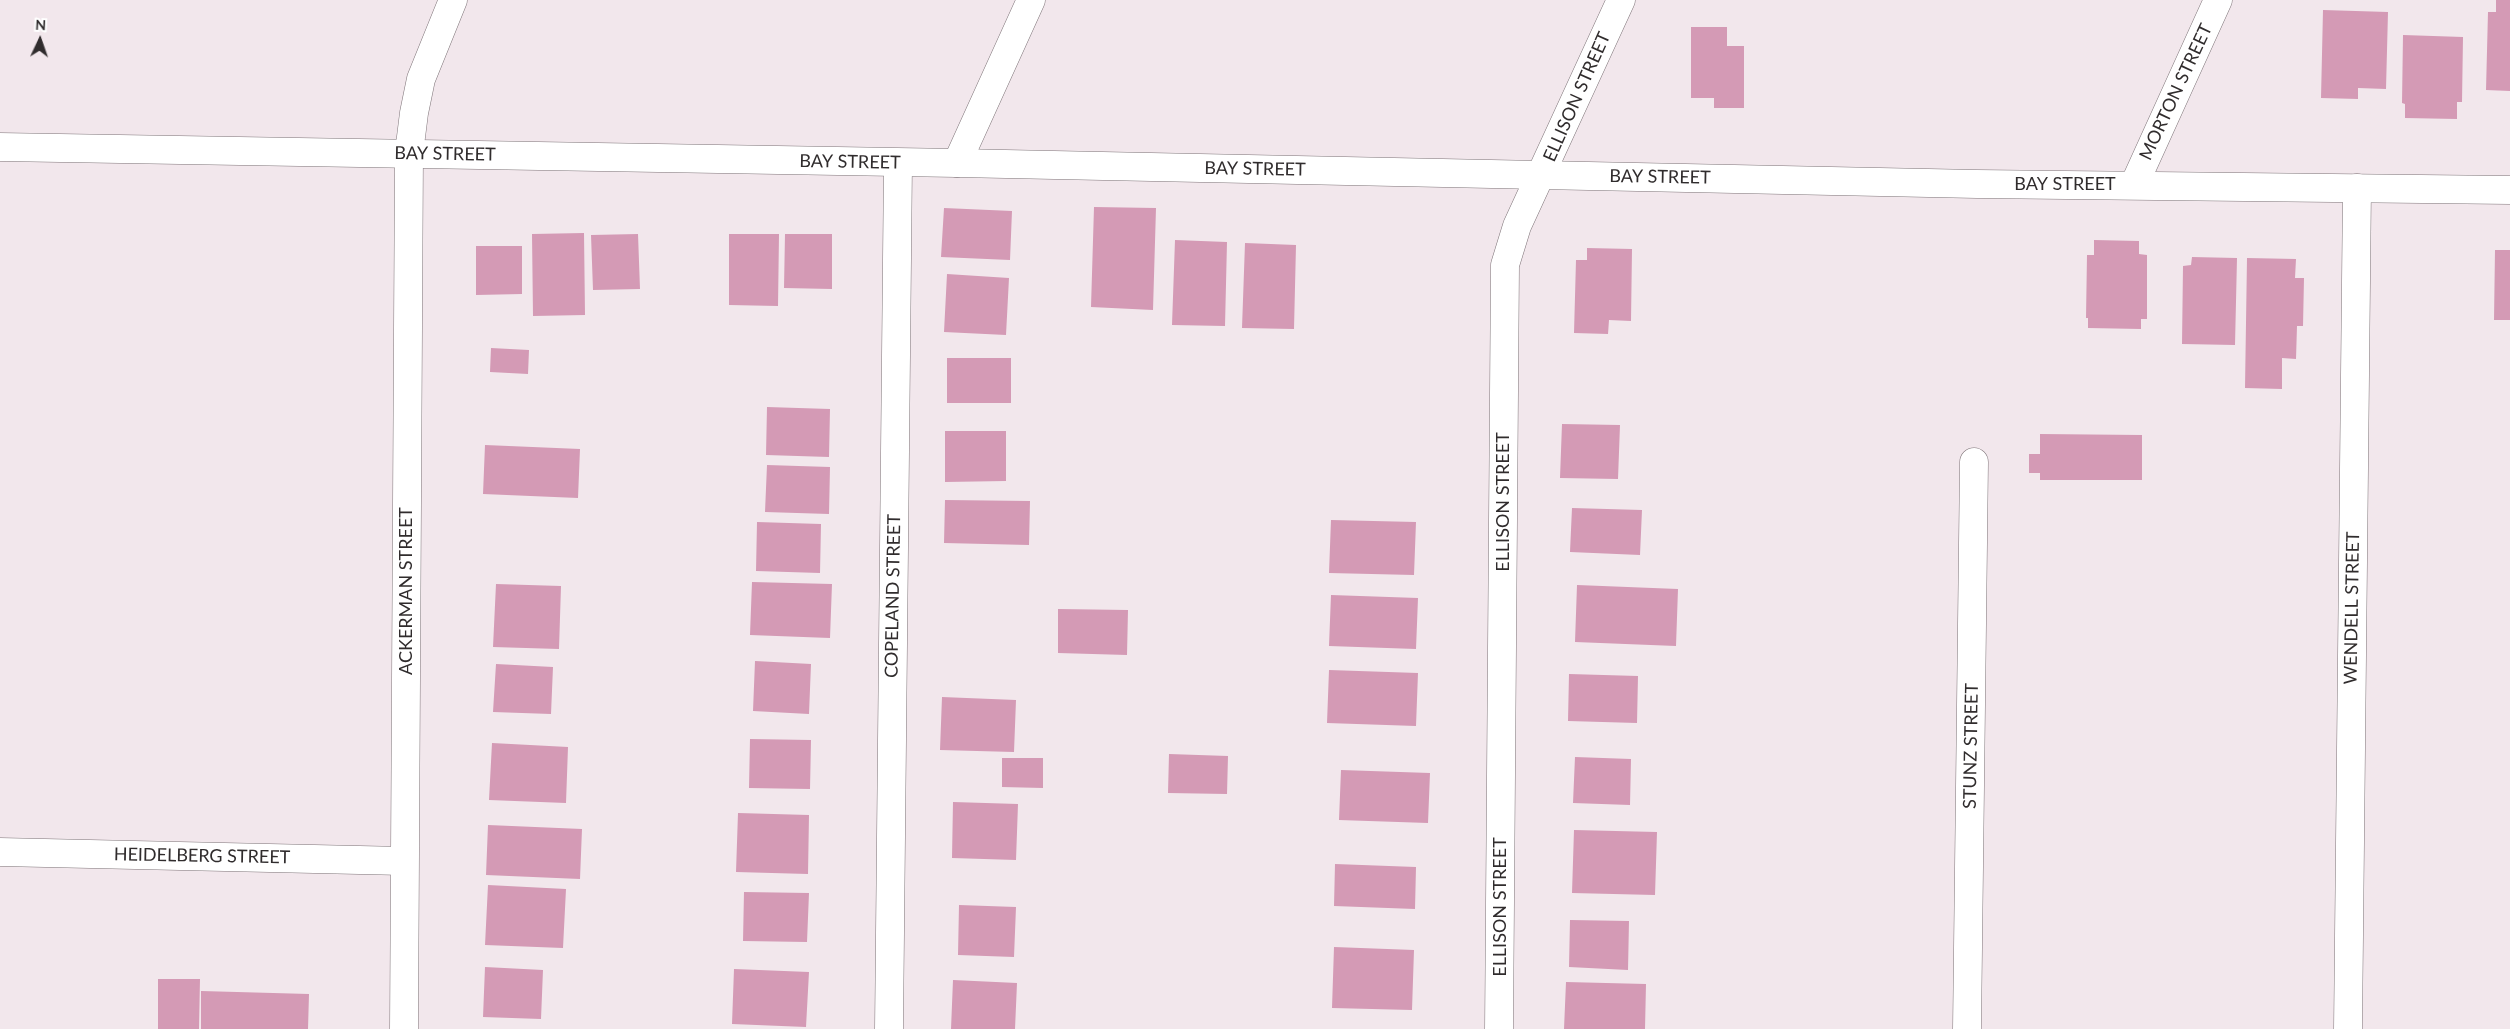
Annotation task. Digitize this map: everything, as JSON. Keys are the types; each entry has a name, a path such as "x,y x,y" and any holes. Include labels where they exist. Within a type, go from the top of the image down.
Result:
{"street":[{"name":"ACKERMAN STREET","path":"404,1029 410,153 414,113 421,79 453,0"},
{"path":"957,163 1031,0"},
{"name":"ELLISON STREET","path":"1499,1029 1505,265 1517,226 1621,0"},
{"name":"MORTON STREET","path":"2134,185 2218,0"},
{"name":"BAY STREET","path":"0,147 957,163 1977,184 2510,190"},
{"name":"COPELAND STREET","path":"889,1029 898,163"},
{"name":"WENDELL STREET","path":"2348,1029 2356,188"},
{"name":"STUNZ STREET","path":"1967,1029 1974,462"},
{"name":"HEIDELBERG STREET","path":"0,852 404,860"}],"building":[{"path":"2496,0 2510,0 2510,91 2486,90 2488,12 2496,12"},
{"path":"2323,10 2388,12 2386,89 2358,88 2358,99 2321,98"},
{"path":"1691,27 1727,27 1727,46 1744,46 1744,108 1714,108 1714,98 1691,98"},
{"path":"2403,35 2463,37 2462,102 2457,102 2457,119 2405,118 2405,104 2402,103"},
{"path":"1094,207 1156,208 1153,310 1091,307"},
{"path":"944,208 1012,211 1010,260 941,257"},
{"path":"584,233 585,315 533,316 532,234"},
{"path":"638,234 640,289 593,290 591,235"},
{"path":"729,234 779,234 778,306 729,305"},
{"path":"785,234 832,234 832,289 784,288"},
{"path":"1175,240 1227,242 1225,326 1172,325"},
{"path":"2094,240 2139,241 2139,254 2147,255 2147,319 2141,319 2141,329 2088,328 2088,318 2086,318 2087,255 2094,255"},
{"path":"1245,243 1296,245 1294,329 1242,328"},
{"path":"476,246 522,246 522,294 476,295"},
{"path":"1587,248 1632,249 1631,321 1609,320 1608,334 1574,333 1576,260 1587,260"},
{"path":"2495,250 2510,250 2510,320 2494,320"},
{"path":"2192,257 2237,258 2235,345 2182,344 2183,266 2191,265"},
{"path":"2247,258 2296,259 2295,278 2304,278 2303,326 2297,326 2296,359 2282,358 2282,389 2245,388"},
{"path":"947,274 1009,278 1006,335 944,332"},
{"path":"491,348 529,350 528,374 490,372"},
{"path":"947,358 1011,358 1011,403 947,403"},
{"path":"767,407 830,409 829,457 766,455"},
{"path":"1562,424 1620,425 1618,479 1560,478"},
{"path":"945,431 1006,431 1006,481 945,482"},
{"path":"2040,434 2142,435 2142,480 2040,480 2040,473 2029,473 2029,454 2040,454"},
{"path":"485,445 580,449 578,498 483,494"},
{"path":"767,465 830,467 829,514 765,512"},
{"path":"945,500 1030,501 1029,545 944,543"},
{"path":"1572,508 1642,510 1640,555 1570,552"},
{"path":"1331,520 1416,522 1414,575 1329,573"},
{"path":"757,522 821,524 820,573 756,571"},
{"path":"752,582 832,584 830,638 750,635"},
{"path":"496,584 561,586 559,649 493,647"},
{"path":"1577,585 1678,589 1676,646 1575,642"},
{"path":"1331,595 1418,598 1416,649 1329,646"},
{"path":"1058,609 1128,610 1127,655 1058,653"},
{"path":"755,661 811,664 809,714 753,711"},
{"path":"496,664 553,667 551,714 493,712"},
{"path":"1329,670 1418,673 1416,726 1327,723"},
{"path":"1569,674 1638,676 1637,723 1568,721"},
{"path":"942,697 1016,700 1014,752 940,750"},
{"path":"750,739 811,740 810,789 749,788"},
{"path":"492,743 568,747 566,803 489,800"},
{"path":"1169,754 1228,756 1227,794 1168,793"},
{"path":"1575,757 1631,759 1630,805 1573,803"},
{"path":"1002,758 1043,758 1043,788 1002,787"},
{"path":"1341,770 1430,773 1428,823 1339,820"},
{"path":"953,802 1018,804 1016,860 952,858"},
{"path":"738,813 809,815 808,874 736,872"},
{"path":"488,825 582,829 580,879 486,875"},
{"path":"1574,830 1657,832 1655,895 1572,893"},
{"path":"1335,864 1416,867 1415,909 1334,906"},
{"path":"488,885 566,889 563,948 485,945"},
{"path":"744,892 809,893 807,942 743,941"},
{"path":"959,905 1016,907 1014,957 958,955"},
{"path":"1570,920 1629,921 1628,970 1569,967"},
{"path":"1334,947 1414,950 1412,1010 1332,1008"},
{"path":"485,967 543,970 541,1019 483,1017"},
{"path":"734,969 809,972 806,1027 732,1024"},
{"path":"158,979 200,979 199,1029 158,1029"},
{"path":"953,980 1017,983 1015,1029 951,1029"},
{"path":"1566,982 1646,984 1645,1029 1564,1029"},
{"path":"201,991 309,994 308,1029 201,1029"}]}
